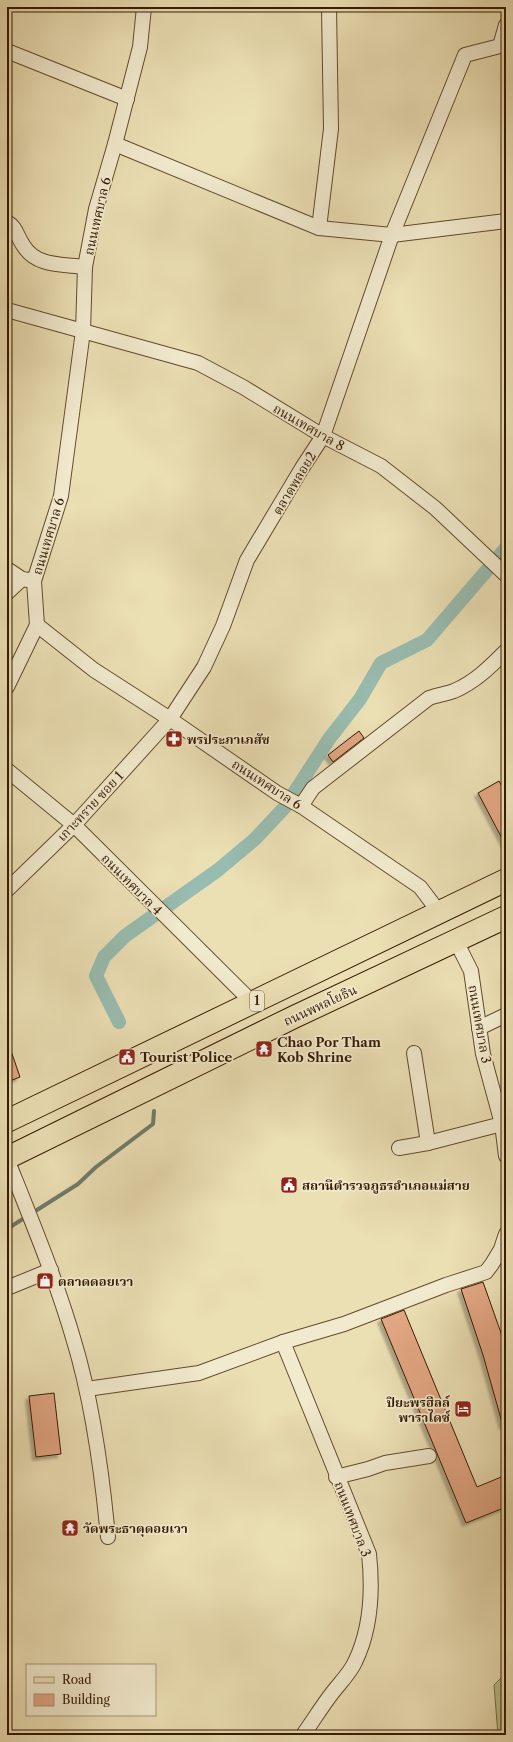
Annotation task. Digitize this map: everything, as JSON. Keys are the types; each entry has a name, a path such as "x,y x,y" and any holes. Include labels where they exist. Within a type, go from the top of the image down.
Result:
{"main road":[{"name":"1","path":"7,1121 506,880"},
{"name":"ถนนพหลโยธิน","path":"7,1159 294,1017 506,917"},
{"path":"283,988 294,1017"}],"street":[{"name":"ถนนเทศบาล 6","path":"144,7 140,47 116,144 96,209 85,267 83,331 61,496 28,580 37,625 94,670 170,719 278,793 301,806 420,887 439,912"},
{"path":"320,228 330,129 329,7"},
{"name":"ตลาดพลอย2","path":"170,719 204,667 223,626 247,560 323,436 392,235 465,55 500,46 506,25"},
{"path":"7,51 127,99"},
{"path":"116,144 320,228 392,235 506,221"},
{"path":"7,222 14,226 28,254 44,262 85,267"},
{"name":"ถนนเทศบาล 8","path":"7,310 198,364 243,387 323,436 381,466 435,508 504,573"},
{"path":"7,569 28,580"},
{"path":"7,593 28,580"},
{"path":"7,687 37,625"},
{"path":"301,806 313,788 429,698 452,692 473,682 506,651"},
{"name":"เกาะทราย ซอย 1","path":"7,890 74,825 170,719"},
{"name":"ถนนเทศบาล 4","path":"7,770 74,825 253,1003"},
{"name":"ถนนเทศบาล 3","path":"456,941 471,971 483,1054 502,1124 506,1156"},
{"path":"480,1028 506,1015"},
{"path":"414,1053 428,1142"},
{"path":"399,1148 502,1124"},
{"path":"7,1159 51,1270 74,1340 87,1389 104,1500 108,1537"},
{"path":"87,1389 199,1373 283,1342 344,1324 446,1285 486,1272 501,1249 506,1234"},
{"path":"7,1288 51,1270"},
{"name":"ถนนเทศบาล 3","path":"283,1342 336,1477 346,1497 369,1554 372,1595 362,1642 354,1663 303,1735"},
{"path":"336,1477 368,1469 384,1463 429,1456"}],"green space":[{"path":"506,1673 506,1735 498,1735 494,1685"}],"building":[{"path":"359,731 364,738 333,762 328,755"},
{"path":"499,781 506,794 506,846 478,793"},
{"path":"9,1045 20,1077 7,1082 7,1046"},
{"path":"483,1282 506,1350 506,1426 503,1426 483,1355 461,1289"},
{"path":"404,1310 477,1487 506,1475 506,1507 466,1523 381,1319"},
{"path":"54,1393 61,1454 36,1457 29,1396"}],"waterway":[{"path":"119,1022 96,976 104,957 125,936 218,870 255,839 285,807 329,739 360,699 381,663 427,640 506,548"},
{"path":"7,1229 78,1184 96,1167 153,1124 154,1111"}],"place":[{"name":"พรประภาเภสัช","path":"174,739"},
{"name":"Chao Por Tham Kob Shrine","path":"264,1049"},
{"name":"Tourist Police","path":"127,1057"},
{"name":"สถานีตำรวจภูธรอำเภอแม่สาย","path":"289,1185"},
{"name":"ตลาดดอยเวา","path":"45,1281"},
{"name":"ปิยะพรฮิลล์ พาราไดซ์","path":"463,1409"},
{"name":"วัดพระธาตุดอยเวา","path":"70,1528"}]}
